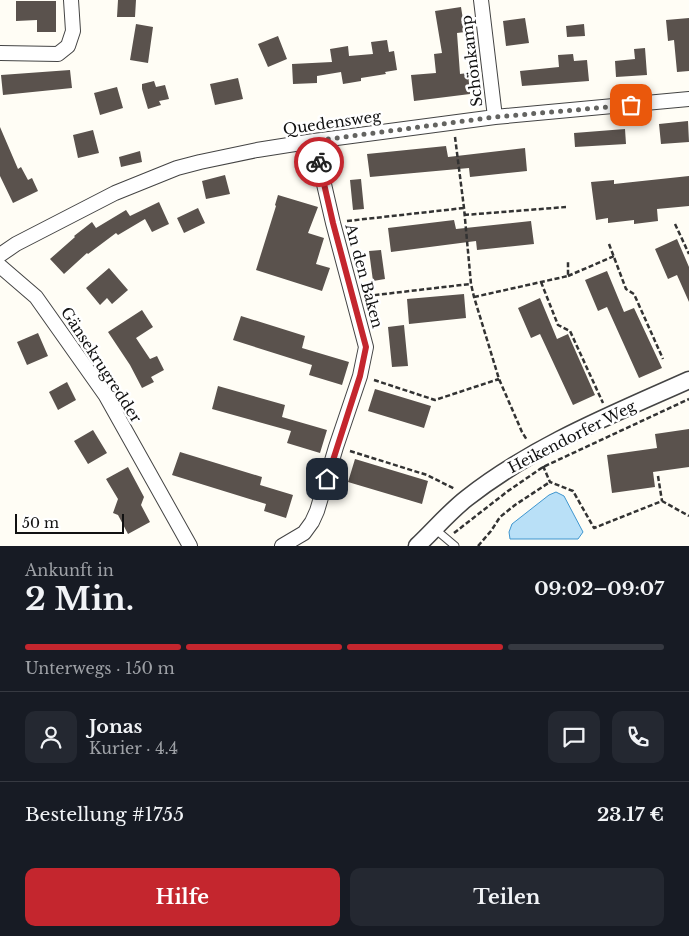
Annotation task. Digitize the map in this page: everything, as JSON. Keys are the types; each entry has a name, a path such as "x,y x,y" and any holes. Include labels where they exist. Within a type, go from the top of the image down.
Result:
{"street":[{"path":"0,53 58,54 68,46 73,32 71,0"},
{"name":"Schönkamp","path":"481,0 495,117"},
{"name":"Quedensweg","path":"0,255 16,244 115,193 170,171 200,162 314,141 495,117 689,100"},
{"name":"An den Baken","path":"282,546 304,533 317,511 360,376 366,347 333,223 314,141"},
{"name":"Gänsekrugredder","path":"0,266 36,297 106,396 190,546"},
{"name":"Heikendorfer Weg","path":"417,546 441,533 466,499 496,477 536,452 592,423 689,380"}],"lane":[{"path":"441,533 455,546"}],"path":[{"path":"453,124 464,208 471,284 499,378 522,432"},
{"path":"464,215 566,207"},
{"path":"333,223 464,208"},
{"path":"675,224 689,254"},
{"path":"609,244 626,289 634,294 663,360"},
{"path":"474,297 568,276 614,256"},
{"path":"568,262 568,276"},
{"path":"541,282 558,325 570,330 609,416"},
{"path":"353,297 471,284"},
{"path":"360,376 435,400 499,378"},
{"path":"441,533 543,467 689,399"},
{"path":"336,447 427,475 455,490 466,499"},
{"path":"536,452 550,482 573,491 594,528 662,501"},
{"path":"658,476 662,501"},
{"path":"478,546 500,517 515,504 550,482"},
{"path":"662,501 689,516"}],"water":[{"path":"556,492 564,496 583,532 578,539 510,539 509,532 512,524 549,495"}],"building":[{"path":"118,0 136,0 135,17 117,17"},
{"path":"16,1 56,1 56,32 37,32 37,20 16,21"},
{"path":"461,7 465,32 457,33 460,74 468,73 470,94 414,101 411,75 436,73 434,54 442,53 435,11"},
{"path":"525,18 529,43 506,46 503,21"},
{"path":"689,18 689,71 677,72 674,40 668,41 666,20"},
{"path":"136,24 153,27 148,63 130,60"},
{"path":"584,24 585,36 567,37 566,26"},
{"path":"278,36 287,59 268,67 258,44"},
{"path":"387,40 389,52 394,51 397,70 385,72 386,74 361,78 361,81 343,84 341,72 317,76 317,83 293,84 292,64 332,62 330,49 348,46 349,56 373,54 371,42"},
{"path":"645,48 647,75 616,77 615,61 635,59 634,49"},
{"path":"573,54 574,61 587,60 589,81 522,86 520,71 559,67 558,55"},
{"path":"70,70 72,88 3,95 1,75"},
{"path":"238,78 243,99 215,105 210,84"},
{"path":"154,81 156,87 165,85 169,99 159,101 161,105 148,109 142,84"},
{"path":"117,87 123,108 100,115 94,93"},
{"path":"688,121 689,142 661,144 659,124"},
{"path":"0,127 18,169 21,167 28,180 32,178 38,191 13,203 0,176"},
{"path":"625,129 626,144 575,147 574,133"},
{"path":"93,130 99,153 78,158 73,135"},
{"path":"446,146 448,157 525,148 527,171 470,177 469,168 370,177 367,154"},
{"path":"140,151 142,162 121,167 119,157"},
{"path":"225,175 230,194 206,199 202,181"},
{"path":"689,176 689,206 657,209 658,221 634,224 634,220 608,223 608,218 596,220 591,182 614,180 614,184"},
{"path":"361,179 364,209 353,210 350,180"},
{"path":"278,195 318,207 308,233 324,238 316,264 330,268 322,291 256,270"},
{"path":"159,202 169,224 152,232 145,219 118,235 116,233 87,253 64,274 50,259 92,222 96,228 126,210 130,216"},
{"path":"198,208 205,223 184,233 177,218"},
{"path":"454,220 456,229 531,221 534,244 477,250 476,241 391,252 388,228"},
{"path":"677,239 689,267 689,302 677,275 668,279 655,249"},
{"path":"381,250 385,279 373,281 369,251"},
{"path":"109,268 128,290 112,304 107,298 100,305 86,288"},
{"path":"607,271 624,312 634,308 662,368 639,378 607,307 598,311 585,280"},
{"path":"464,294 466,318 409,324 407,299"},
{"path":"540,298 557,339 568,334 595,395 573,405 540,334 531,338 518,308"},
{"path":"142,310 153,327 136,338 150,359 157,356 164,370 151,377 154,382 142,388 130,365 108,332"},
{"path":"241,316 305,336 302,348 349,362 342,385 309,375 312,365 233,340"},
{"path":"404,325 408,366 392,367 388,327"},
{"path":"38,333 48,356 27,365 17,342"},
{"path":"67,382 76,400 58,410 49,392"},
{"path":"218,386 285,405 282,417 327,430 320,453 287,443 291,431 212,409"},
{"path":"375,389 431,406 424,428 368,411"},
{"path":"689,429 689,467 653,472 655,487 612,493 607,455 657,448 655,434"},
{"path":"93,430 107,453 88,464 74,441"},
{"path":"180,452 262,477 260,485 293,495 286,518 264,511 266,504 172,475"},
{"path":"355,459 428,481 422,504 348,482"},
{"path":"128,467 144,497 141,505 150,522 128,534 118,515 113,513 118,499 106,479"}],"way so far":[{"path":"319,162 314,141 495,117 631,105"}],"route":[{"path":"319,162 366,347 360,376 327,479"}]}
